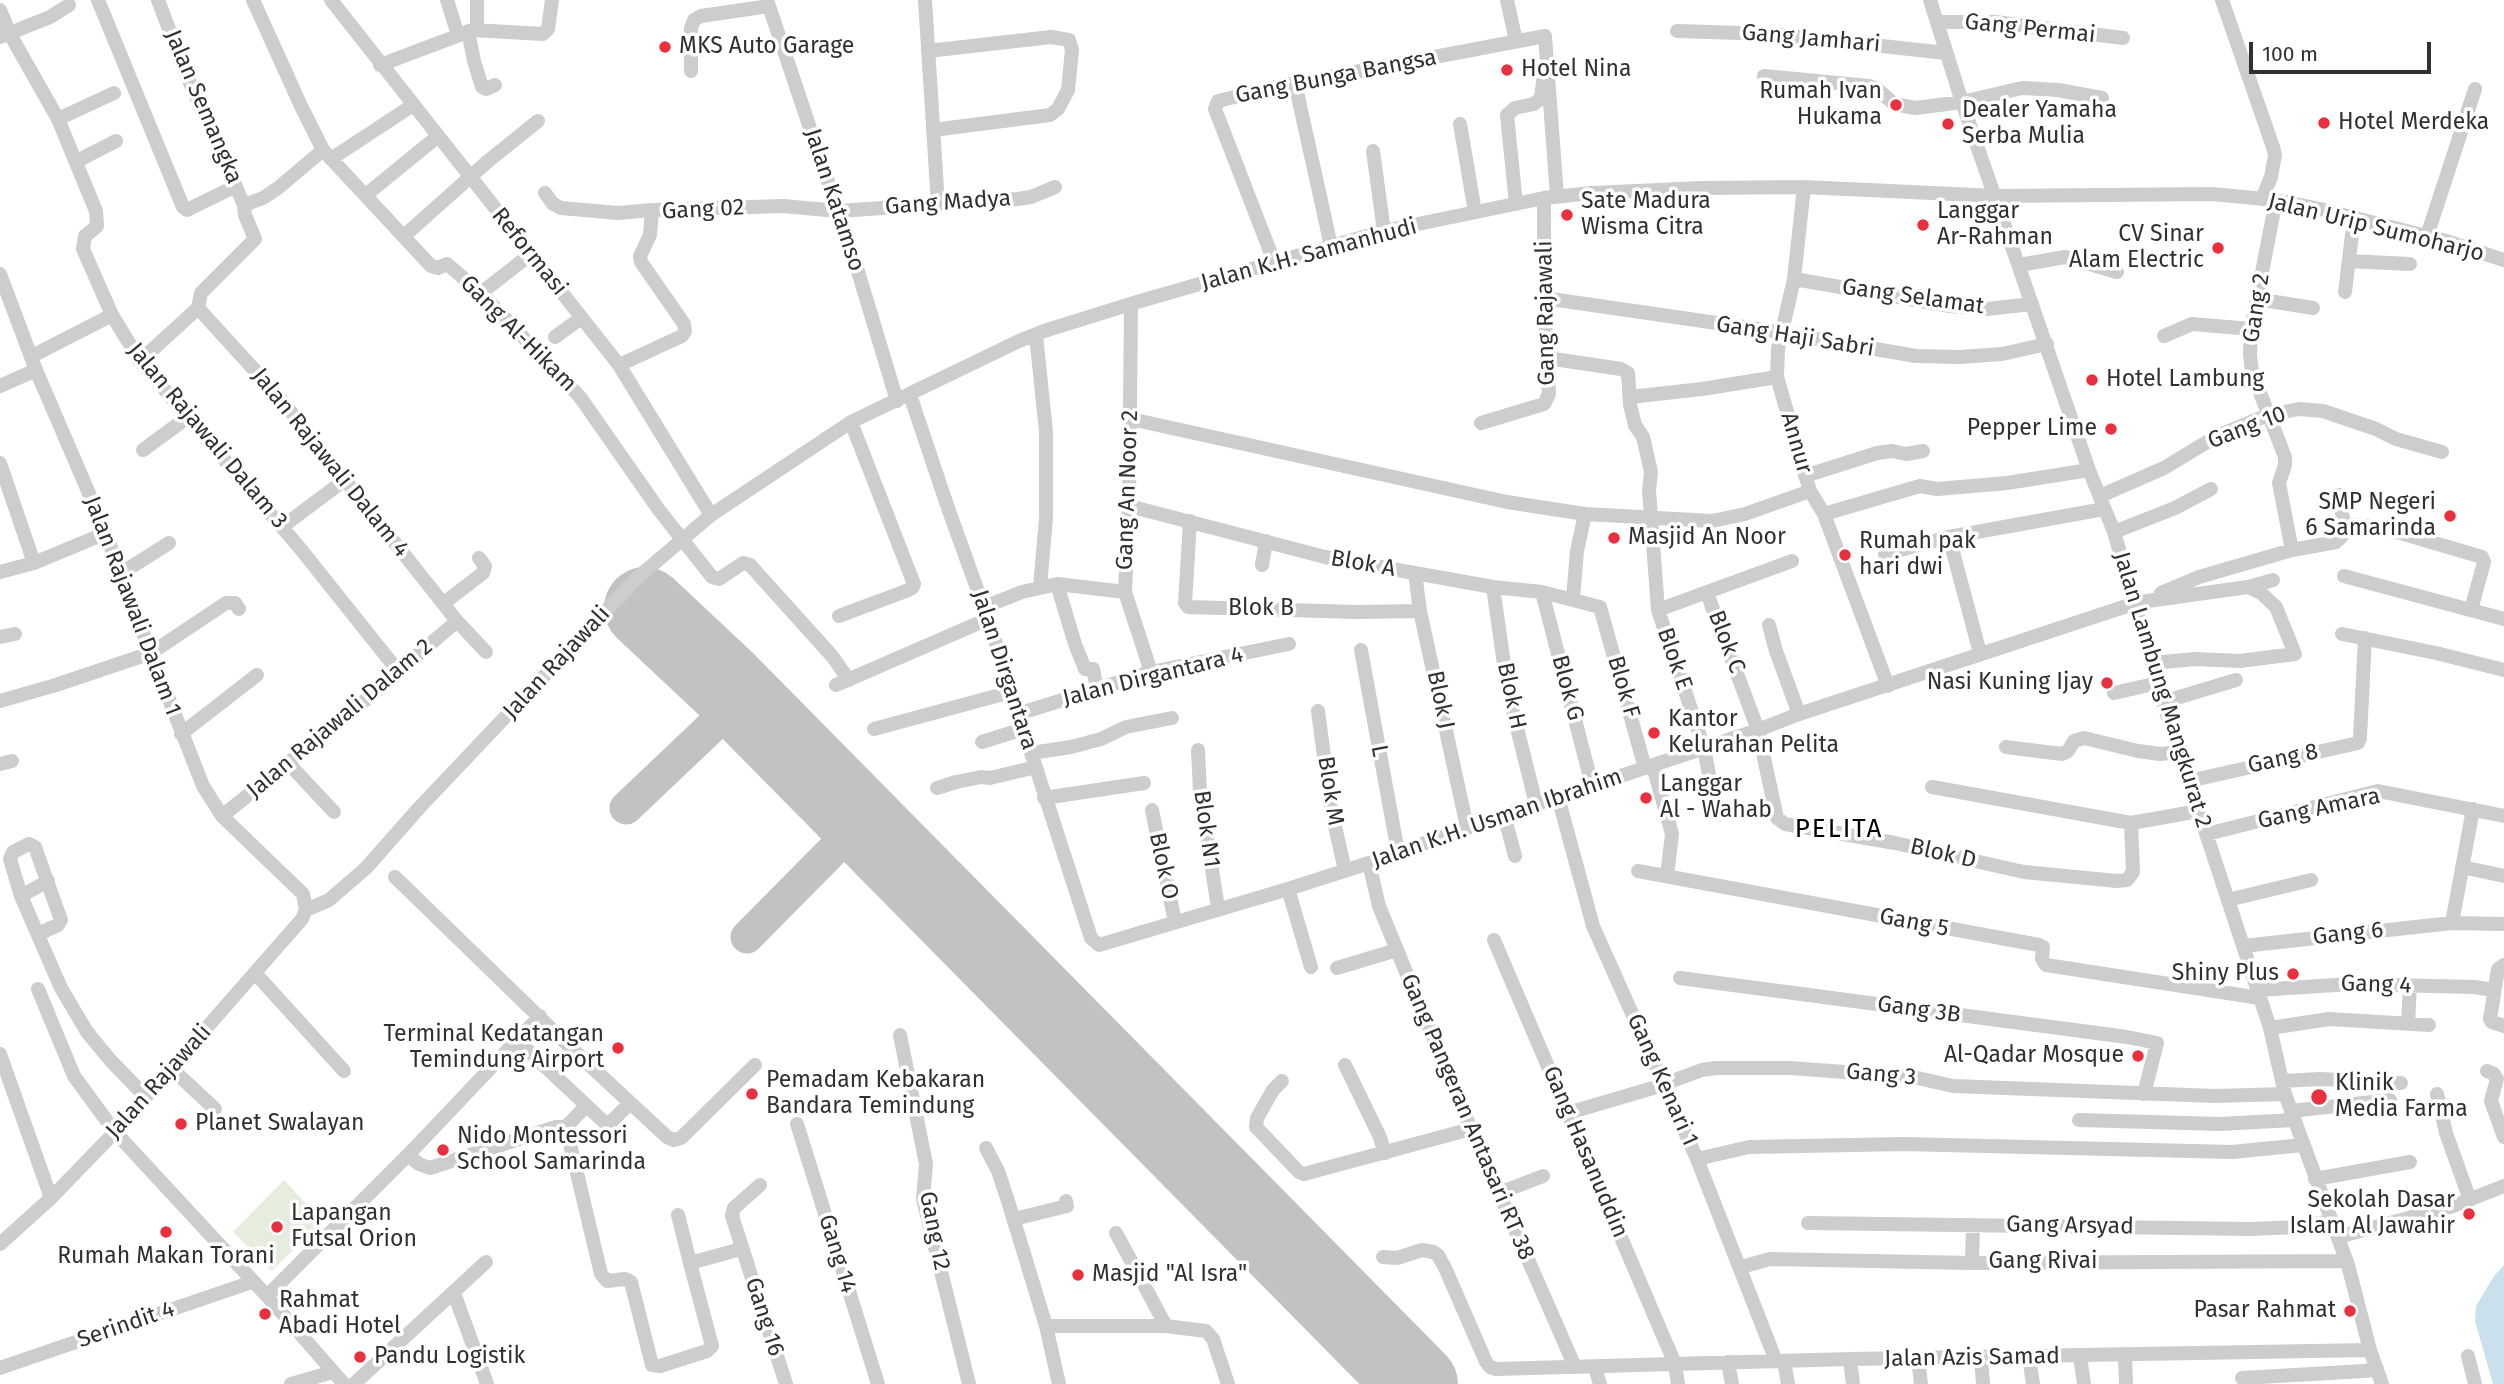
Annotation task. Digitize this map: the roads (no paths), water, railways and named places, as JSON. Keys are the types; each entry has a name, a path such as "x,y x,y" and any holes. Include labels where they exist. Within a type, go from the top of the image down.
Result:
{"street":[{"path":"98,0 183,207 187,210 236,186"},
{"name":"Jalan Semangka","path":"158,0 186,74 236,186 255,239 201,293 198,308"},
{"name":"Gang Al-Hikam","path":"253,0 301,106 327,154 431,266 438,268 447,264 481,292 580,397 659,510 713,579 719,579 743,563 750,565 832,656 843,682 986,613"},
{"name":"Reformasi","path":"331,0 619,365 711,515"},
{"path":"447,0 468,32 482,87 486,89 495,85"},
{"path":"468,32 477,0"},
{"path":"380,65 468,32 543,34 548,29 552,0"},
{"path":"925,0 938,205"},
{"path":"1507,0 1516,41"},
{"name":"Jalan Lambung Mangkurat 2","path":"1930,0 1962,102 2089,470 2114,533 2163,702 2270,1028 2283,1088 2347,1261 2370,1350 2382,1384"},
{"name":"Gang 2","path":"2222,0 2273,147 2274,163 2251,329 2252,372 2285,457 2279,483 2292,550"},
{"path":"691,71 691,28 694,20 701,16 768,3"},
{"name":"Jalan Katamso","path":"768,3 903,398"},
{"path":"4,34 50,17 69,5"},
{"name":"Jalan Rajawali Dalam 3","path":"0,10 4,34 58,119 98,218 97,226 85,236 83,252 112,315 140,361 282,527 398,671"},
{"name":"Gang Permai","path":"1937,22 1995,22 2123,38"},
{"name":"Gang Jamhari","path":"1676,31 1772,34 1946,52"},
{"name":"Gang Bunga Bangsa","path":"1275,264 1231,154 1216,105 1218,101 1295,83 1542,36"},
{"name":"Gang Rajawali","path":"1481,423 1544,404 1550,388 1544,298 1551,197 1547,49 1546,36 1542,36"},
{"path":"928,51 1051,37 1066,38 1071,44 1072,63 1068,90 1058,109 1050,115 933,130"},
{"path":"1764,76 1869,86 1880,92 1889,102 1907,107 1962,102 2022,88 2058,90 2102,98"},
{"path":"1516,204 1507,114 1516,108 1534,104 1541,98 1542,78"},
{"path":"1295,83 1331,246"},
{"path":"2427,236 2475,89"},
{"path":"58,119 114,93"},
{"path":"245,210 327,154 413,105"},
{"path":"404,236 538,121"},
{"path":"1460,124 1475,212"},
{"path":"367,194 437,137"},
{"path":"77,161 116,141"},
{"path":"1373,151 1384,231"},
{"name":"Gang Madya","path":"838,211 1031,197 1055,187"},
{"name":"Jalan K.H. Samanhudi","path":"681,539 711,515 851,422 1036,335 1131,304 1384,231 1551,197 1702,188 1804,187 1996,196"},
{"name":"Annur","path":"1804,187 1794,279 1778,349 1777,377 1810,492 1824,514 1888,686"},
{"path":"545,193 553,204 561,208 618,213 652,210"},
{"name":"Jalan Urip Sumoharjo","path":"1996,196 2212,194 2269,199 2427,236 2504,260"},
{"name":"Gang 02","path":"619,365 682,335 685,331 684,324 641,262 640,256 650,235 652,210 783,206 838,211"},
{"path":"2345,292 2354,218"},
{"path":"481,292 531,254"},
{"path":"2019,265 2066,257 2117,272"},
{"path":"2349,261 2410,264"},
{"name":"Jalan Rajawali Dalam 1","path":"0,274 3,291 106,533 202,786 222,816 303,894 306,910"},
{"name":"Gang Selamat","path":"1794,279 1950,306 1987,309 2032,304"},
{"name":"Gang Haji Sabri","path":"1544,298 1916,356 2002,354 2047,344"},
{"path":"2257,299 2314,308"},
{"name":"Gang An Noor 2","path":"1131,304 1131,419 1125,592 1151,672"},
{"path":"140,361 198,308"},
{"name":"Jalan Rajawali Dalam 4","path":"198,308 280,398 457,621 486,652"},
{"path":"0,386 112,315"},
{"path":"555,337 581,318"},
{"path":"2164,337 2192,324 2251,329"},
{"path":"1036,335 1046,432 1046,518 1040,587"},
{"path":"1547,358 1628,372 1632,414 1643,437 1649,462 1653,517"},
{"path":"1630,397 1777,377"},
{"name":"Jalan Dirgantara","path":"903,398 986,613 1044,798 1091,938 1097,944"},
{"name":"Gang 10","path":"1885,554 2102,502 2217,436 2268,415 2299,409 2323,411 2370,426 2396,439 2442,452"},
{"path":"143,450 188,417"},
{"path":"1131,419 1507,502 1585,514 1712,521 1745,514 1810,492"},
{"path":"839,616 906,592 914,583 851,422"},
{"path":"1805,476 1877,453 1892,451 1906,454 1923,451"},
{"path":"0,463 34,563"},
{"path":"1824,514 1923,486 1937,489 2007,483 2089,470"},
{"path":"282,527 346,479"},
{"path":"2114,533 2175,508 2211,489"},
{"path":"2136,603 2199,578 2292,550 2336,542 2342,536 2344,526 2339,495"},
{"name":"Blok A","path":"1129,506 1325,557 1493,587 1542,592 1600,607"},
{"path":"1573,599 1577,551 1585,514"},
{"name":"Blok E","path":"1653,517 1658,610 1704,748 1715,807"},
{"name":"Blok B","path":"1190,521 1185,603 1188,607 1356,612 1420,611"},
{"path":"2344,526 2380,527 2482,557 2484,562 2471,610"},
{"path":"0,572 34,563 106,533"},
{"path":"1949,537 1980,653"},
{"name":"Jalan Rajawali","path":"0,1244 51,1198 115,1132 302,919 306,910 343,891 636,579 681,539"},
{"path":"1262,565 1266,541"},
{"path":"120,574 169,543"},
{"path":"444,603 483,573 485,566 479,558"},
{"name":"Blok E","path":"1658,610 1792,561"},
{"name":"Blok J","path":"1415,573 1420,611 1467,827"},
{"path":"2344,576 2504,620"},
{"path":"2136,603 2248,587 2273,580"},
{"path":"1057,584 1075,644 1085,669 1093,669 1097,689"},
{"path":"986,613 1040,587 1057,584 1125,592"},
{"name":"Blok H","path":"1493,587 1508,692 1536,804"},
{"path":"2152,663 2196,659 2249,661 2295,654 2276,607 2261,593 2248,587"},
{"name":"Blok G","path":"1542,592 1592,785"},
{"name":"Blok C","path":"1707,593 1758,730"},
{"path":"0,701 151,653 226,603 235,603 239,609"},
{"name":"Jalan K.H. Usman Ibrahim","path":"1097,944 1106,945 1218,908 1288,890 1799,714 2136,603"},
{"name":"Blok F","path":"1600,607 1672,834 1667,876"},
{"name":"Jalan Rajawali Dalam 2","path":"222,816 289,764 457,621"},
{"path":"1769,625 1799,714"},
{"path":"0,638 15,634"},
{"path":"2342,634 2504,670"},
{"name":"Gang 8","path":"2189,781 2356,743 2360,738 2365,638"},
{"name":"Jalan Dirgantara 4","path":"1018,714 1151,672 1289,644"},
{"name":"L","path":"1361,650 1398,852"},
{"path":"181,734 257,675"},
{"path":"2163,702 2236,680"},
{"path":"2114,693 2158,683"},
{"path":"874,729 1011,692"},
{"name":"Blok M","path":"1318,711 1331,809 1345,870"},
{"path":"937,788 981,777 990,778 1071,747 1101,739 1126,727 1172,718"},
{"path":"982,742 1023,729"},
{"name":"Blok D","path":"1758,730 1777,818 1785,824 1895,843 2024,872 2117,881 2127,880 2133,872 2131,823"},
{"path":"2006,747 2062,754 2068,751 2074,741 2084,738 2137,751 2160,754 2180,752"},
{"name":"Blok N1","path":"1198,750 1200,792 1218,908"},
{"path":"289,764 334,812"},
{"path":"1044,798 1144,783"},
{"path":"1932,788 2116,818 2131,823 2199,811"},
{"name":"Gang Amara","path":"2207,834 2378,792 2504,816"},
{"name":"Gang Kenari 1","path":"1558,797 1593,926 1697,1160 1788,1384"},
{"path":"2452,923 2473,809"},
{"name":"Blok O","path":"1152,810 1175,922"},
{"path":"1504,815 1515,856"},
{"path":"38,934 61,921 34,845 29,844 13,852 10,856 11,862 21,896 38,934 75,1015 111,1061 146,1097"},
{"name":"Gang Pangeran Antasari RT 38","path":"1369,863 1379,906 1396,950 1575,1367"},
{"path":"2462,867 2504,876"},
{"name":"Gang 5","path":"1638,871 2039,944 2043,947 2042,959 2046,965 2173,986"},
{"path":"395,877 667,1137 674,1140 681,1138 755,1065"},
{"path":"2228,900 2311,880"},
{"path":"21,896 48,881"},
{"path":"1288,890 1311,967"},
{"name":"Gang 6","path":"2243,946 2452,923 2504,924"},
{"name":"Gang Hasanuddin","path":"1494,940 1675,1364 1678,1384"},
{"path":"1337,968 1396,950"},
{"path":"2504,965 2498,969 2490,1021 2504,1026"},
{"path":"255,973 344,1071"},
{"name":"Gang 3B","path":"1680,978 2127,1037 2157,1044 2144,1094"},
{"name":"Gang 4","path":"2173,986 2259,994 2323,984 2494,990"},
{"path":"2408,1024 2410,986"},
{"path":"38,989 74,1076 115,1132 267,1296 344,1384"},
{"path":"267,1296 408,1156 540,1016"},
{"path":"2270,1028 2329,1019 2429,1025"},
{"name":"Gang 12","path":"900,1035 926,1164 923,1199 969,1384"},
{"path":"518,1041 605,1123 609,1124 630,1103"},
{"path":"0,1054 51,1198"},
{"path":"1345,1065 1385,1153"},
{"name":"Gang 3","path":"1568,1113 1702,1070 1790,1068 1913,1077 1953,1086 2215,1096 2283,1088 2320,1079 2401,1083"},
{"path":"172,1069 215,1109"},
{"path":"2487,1071 2497,1079 2491,1101 2504,1137"},
{"path":"1282,1081 1273,1090 1257,1118 1256,1127 1299,1172 1308,1174 1471,1129"},
{"path":"2437,1094 2446,1133 2470,1200"},
{"path":"2079,1120 2220,1124 2292,1116 2390,1100"},
{"path":"408,1156 430,1168 556,1127 566,1127 585,1107"},
{"name":"Gang 14","path":"797,1124 878,1384"},
{"path":"566,1127 601,1274 610,1282 625,1279 632,1284 652,1365 660,1366 707,1351 712,1346 678,1215"},
{"path":"1697,1160 1749,1147 1904,1144 2232,1152 2303,1145"},
{"path":"986,1148 998,1171 1014,1219 1046,1326 1059,1384"},
{"path":"2315,1179 2410,1162"},
{"path":"1499,1193 1543,1176"},
{"name":"Gang 16","path":"760,1185 733,1210 732,1218 786,1384"},
{"path":"2338,1237 2470,1200 2504,1186"},
{"path":"1014,1219 1067,1206 1066,1201"},
{"name":"Gang Arsyad","path":"1808,1223 2272,1228 2332,1221"},
{"path":"1972,1263 1973,1225"},
{"path":"1116,1233 1166,1326"},
{"name":"Gang 16","path":"690,1263 741,1249"},
{"name":"Jalan Azis Samad","path":"1383,1256 1397,1258 1422,1250 1438,1255 1490,1367 1496,1369 1850,1359 2370,1350"},
{"name":"Gang Rivai","path":"1741,1267 1770,1259 1972,1263 2347,1261"},
{"path":"354,1384 486,1262"},
{"name":"Serindit 4","path":"0,1368 252,1282"},
{"path":"454,1293 487,1384"},
{"path":"1046,1326 1166,1326 1201,1330 1210,1334 1228,1384"},
{"path":"2264,1353 2264,1381"},
{"path":"2080,1356 2084,1384"},
{"path":"2125,1356 2126,1384"},
{"path":"2468,1356 2475,1384"},
{"path":"2029,1357 2033,1384"},
{"path":"1981,1358 1983,1384"},
{"path":"1850,1359 1853,1384"},
{"path":"1918,1359 1921,1384"},
{"path":"1728,1362 1732,1384"},
{"path":"1595,1367 1600,1384"},
{"path":"2242,1378 2264,1381 2377,1369"},
{"path":"291,1384 333,1371"}],"water":[{"path":"2504,1265 2504,1384 2493,1384 2475,1321 2476,1306"}],"place":[{"name":"MKS Auto Garage","path":"665,47"},
{"name":"Hotel Nina","path":"1507,70"},
{"name":"Rumah Ivan Hukama","path":"1896,105"},
{"name":"Hotel Merdeka","path":"2324,123"},
{"name":"Dealer Yamaha Serba Mulia","path":"1948,124"},
{"name":"Sate Madura Wisma Citra","path":"1567,215"},
{"name":"Langgar Ar-Rahman","path":"1923,225"},
{"name":"CV Sinar Alam Electric","path":"2218,248"},
{"name":"Hotel Lambung","path":"2092,380"},
{"name":"Pepper Lime","path":"2111,429"},
{"name":"SMP Negeri 6 Samarinda","path":"2450,516"},
{"name":"Masjid An Noor","path":"1614,538"},
{"name":"Rumah pak hari dwi","path":"1845,555"},
{"name":"Nasi Kuning Ijay","path":"2107,683"},
{"name":"Kantor Kelurahan Pelita","path":"1654,733"},
{"name":"Langgar Al - Wahab","path":"1646,798"},
{"name":"Shiny Plus","path":"2293,974"},
{"name":"Terminal Kedatangan Temindung Airport","path":"618,1048"},
{"name":"Al-Qadar Mosque","path":"2138,1056"},
{"name":"Pemadam Kebakaran Bandara Temindung","path":"752,1094"},
{"name":"Klinik Media Farma","path":"2319,1097"},
{"name":"Planet Swalayan","path":"181,1124"},
{"name":"Nido Montessori School Samarinda","path":"443,1150"},
{"name":"Sekolah Dasar Islam Al Jawahir","path":"2469,1214"},
{"name":"Lapangan Futsal Orion","path":"277,1227"},
{"name":"Rumah Makan Torani","path":"166,1232"},
{"name":"Masjid \"Al Isra\"","path":"1078,1275"},
{"name":"Pasar Rahmat","path":"2350,1311"},
{"name":"Rahmat Abadi Hotel","path":"265,1314"},
{"name":"Pandu Logistik","path":"360,1357"}],"district":[{"name":"PELITA","path":"1839,830"}]}
